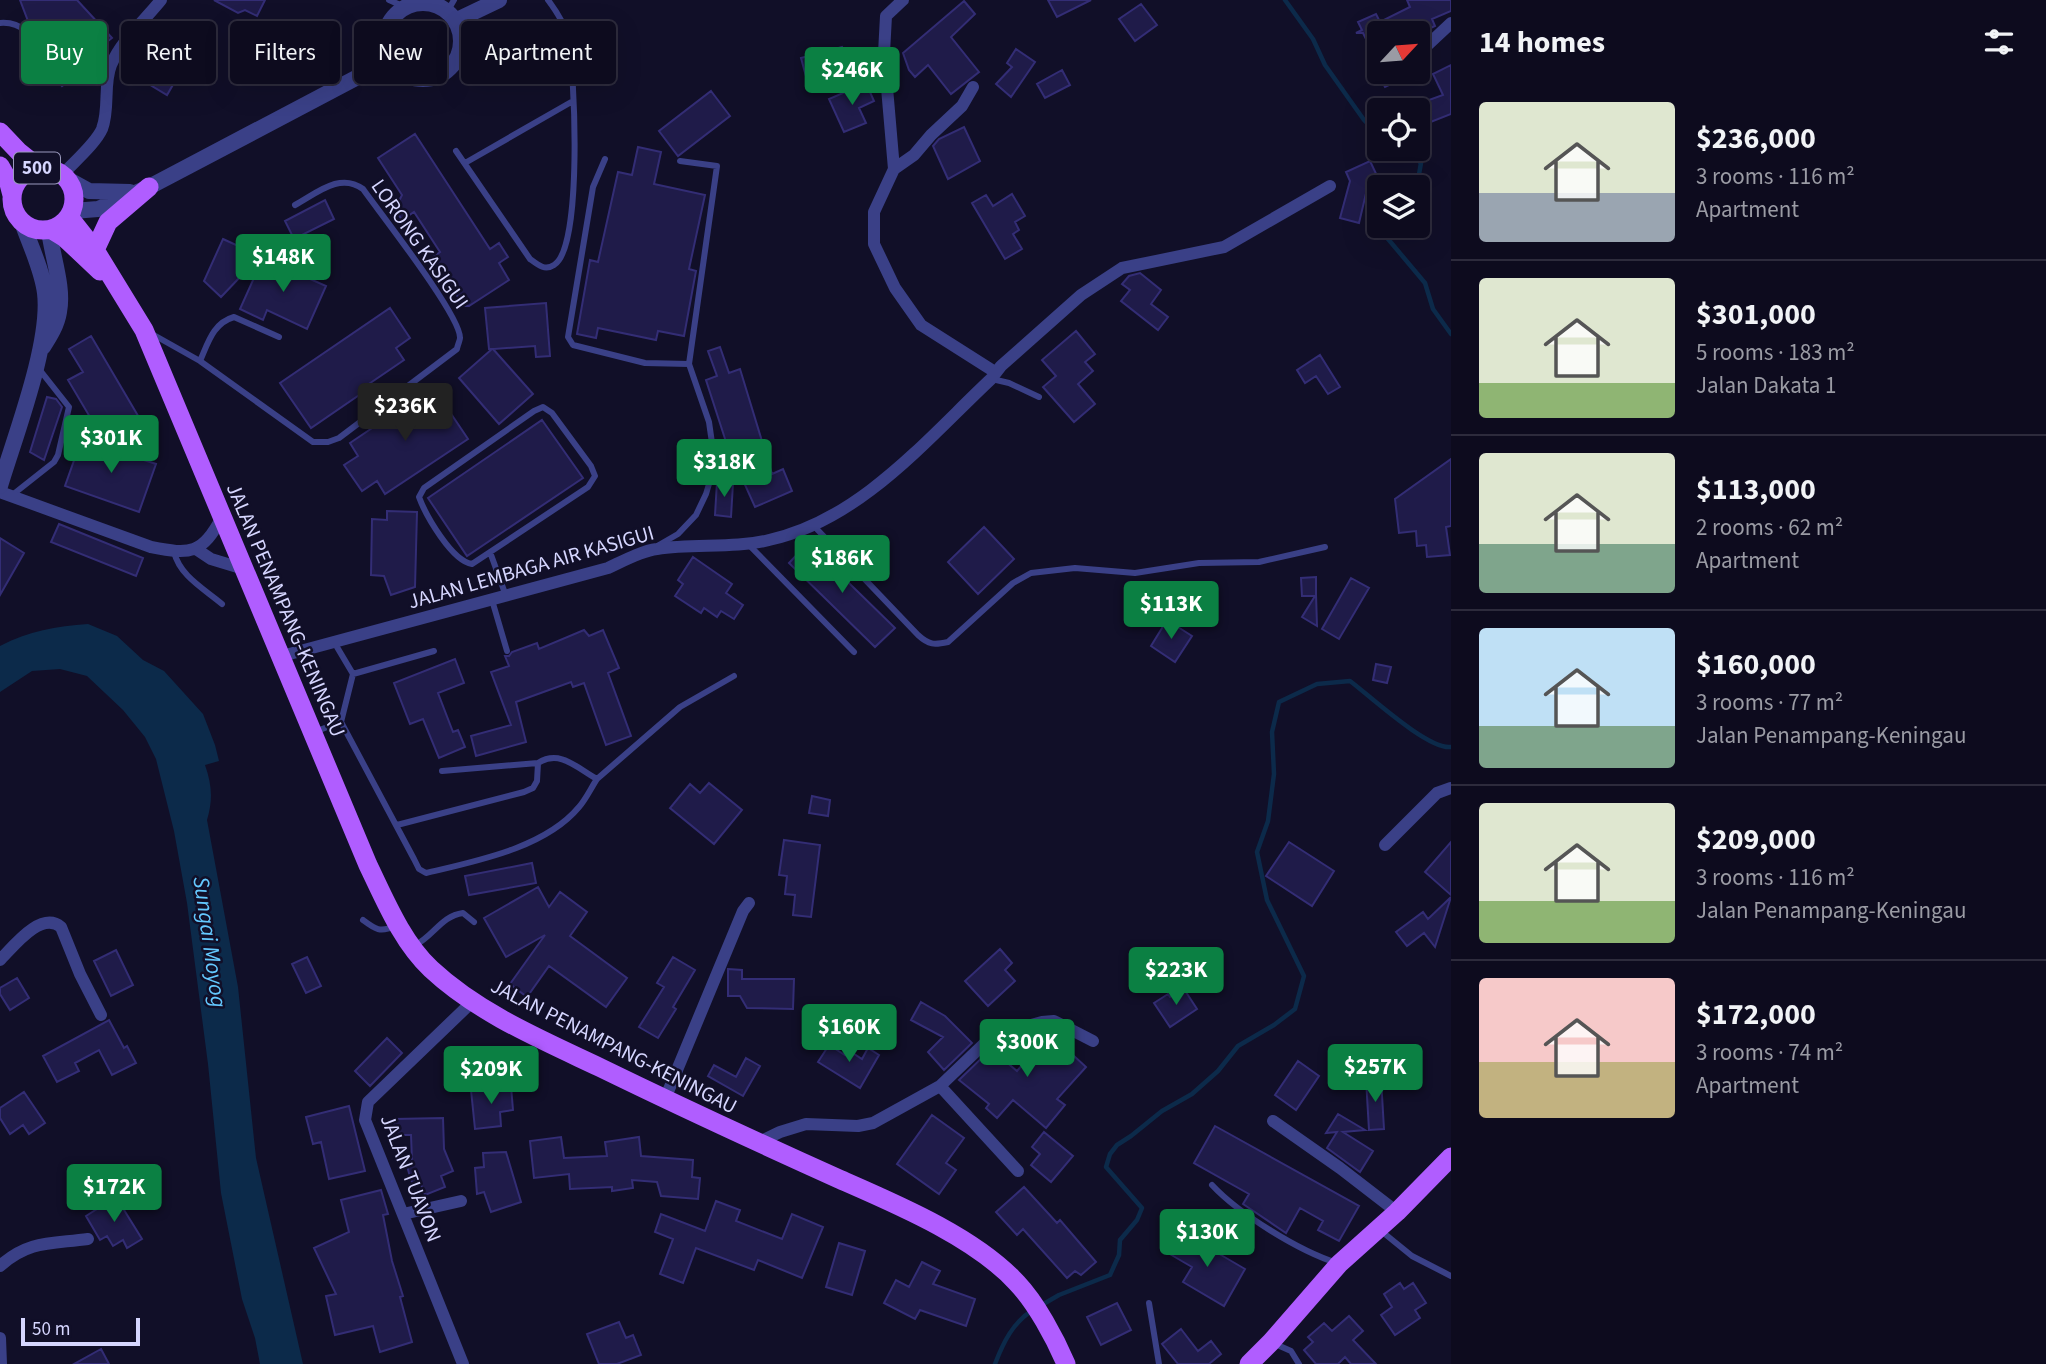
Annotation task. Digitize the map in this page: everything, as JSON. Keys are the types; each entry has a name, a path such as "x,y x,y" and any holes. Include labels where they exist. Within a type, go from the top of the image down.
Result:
{"main road":[{"name":"500","path":"0,132 19,152 39,167"},
{"name":"500","path":"0,166 8,180 12,205 22,222"},
{"name":"500","path":"12,195 20,177 29,170 48,167 66,177 74,195 71,214"},
{"path":"96,250 108,222 149,187"},
{"path":"22,222 30,228 50,230 71,214"},
{"name":"JALAN PENAMPANG-KENINGAU","path":"71,214 124,294 144,330 368,865 398,925 429,967 473,1001 553,1045 889,1201 979,1252 1019,1284 1052,1335 1066,1364"},
{"name":"JALAN PENAMPANG-KENINGAU","path":"50,230 65,238 124,294"},
{"path":"1249,1364 1339,1264 1397,1212 1451,1157"}],"street":[{"path":"149,187 128,192 89,191 66,177 103,127 107,79 114,58 161,0"},
{"path":"391,21 405,7 416,3 428,2 452,11 499,0"},
{"path":"903,0 886,16 884,53 894,169 874,212 874,244 895,288 921,326 993,376"},
{"path":"447,70 458,56 461,44 460,32 452,11"},
{"path":"1430,43 1451,23"},
{"path":"71,214 98,209 149,187 354,79"},
{"path":"894,169 914,155 962,106 973,88"},
{"name":"JALAN LEMBAGA AIR KASIGUI","path":"282,656 608,568 654,549 703,544 748,544 792,534 842,509 892,473 1081,295 1122,268 1224,247 1329,186"},
{"path":"22,222 45,292 46,311 38,358 4,491 151,547 174,552 196,549 212,535 222,517"},
{"path":"38,358 55,328 60,310 50,230"},
{"path":"36,259 52,252"},
{"path":"196,549 211,559 244,569"},
{"path":"1385,845 1437,793 1451,788"},
{"path":"665,1099 743,911 749,904"},
{"path":"0,960 40,925 56,923 61,927 101,1016"},
{"name":"JALAN TUAVON","path":"463,1364 365,1119 365,1110 368,1102 473,1001"},
{"path":"759,1142 806,1124 858,1126 873,1123 940,1086 986,1042 1003,1033 1054,1021 1093,1041"},
{"path":"940,1086 1018,1171"},
{"path":"1273,1121 1397,1212"},
{"path":"403,1214 461,1201"},
{"path":"0,1266 20,1250 32,1245 88,1239"},
{"path":"0,1338 1,1364"}],"lane":[{"path":"389,0 405,7"},
{"path":"456,151 530,259 541,267 553,266 565,252 575,171 573,100 567,35 548,0"},
{"path":"0,23 9,22 21,27"},
{"path":"465,163 573,100"},
{"path":"605,159 593,187 568,337 573,345 645,363 689,364"},
{"path":"654,549 678,534 696,515 712,474 713,450 709,422 689,364 717,166 680,161"},
{"name":"LORONG KASIGUI","path":"144,330 200,361 313,442 320,443 340,438 457,349 460,339 458,330 447,306 363,188 355,183 338,182 295,205"},
{"path":"200,361 215,328 227,319 234,317 279,337"},
{"path":"4,491 54,461 58,455 69,407 38,358"},
{"path":"993,376 1039,397"},
{"path":"543,407 552,413 595,476 588,487 490,552 472,564 464,563 455,555 424,510 419,498 424,488 543,407"},
{"path":"65,421 94,438 153,457"},
{"path":"812,524 918,635 927,643 935,645 948,642 1013,583 1031,573 1075,568 1135,573 1199,563 1259,562 1325,547"},
{"path":"748,544 854,652"},
{"path":"174,552 183,572 222,604"},
{"path":"490,552 506,596"},
{"path":"492,600 507,651"},
{"path":"334,642 353,674 341,722 419,869 426,873 492,857 555,829 579,807 597,779 680,707 734,676"},
{"path":"353,674 434,651"},
{"path":"313,733 341,722"},
{"path":"442,771 538,763 547,757 563,758 597,779"},
{"path":"397,825 524,792 533,788 537,781 538,763"},
{"path":"413,947 428,939 441,922 452,915 463,913 474,922"},
{"path":"363,920 383,932 398,925"},
{"path":"1212,1185 1242,1213 1320,1258 1339,1264"},
{"path":"1379,1228 1412,1256 1451,1276"},
{"path":"1149,1303 1159,1364"},
{"path":"1271,1342 1291,1351 1299,1364"}],"water":[{"name":"Sungai Moyog","path":"88,624 117,636 143,660 164,671 203,714 215,745 219,761 205,765 211,792 207,820 238,987 256,1158 303,1364 260,1364 255,1338 242,1299 221,1193 208,1064 187,903 174,831 156,759 145,737 123,710 87,676 60,669 32,671 0,692 0,646 43,630"}],"building":[{"path":"20,0 77,0 96,21 28,21"},
{"path":"214,0 265,0 257,16 245,10 238,13"},
{"path":"1048,0 1091,0 1057,17"},
{"path":"1407,0 1451,0 1451,11 1432,19 1435,26 1430,28 1430,21 1382,21 1410,7"},
{"path":"964,1 975,14 951,37 979,72 951,94 928,65 915,77 909,70 903,53"},
{"path":"1141,4 1157,25 1135,41 1119,19"},
{"path":"1376,14 1380,21 1367,21 1367,41 1363,33 1356,33 1362,30 1358,22"},
{"path":"842,47 847,70 807,80 801,58"},
{"path":"1016,49 1035,62 1011,97 996,84 1012,67 1007,63"},
{"path":"1451,65 1451,114 1430,122 1430,100 1443,95 1433,74"},
{"path":"1062,70 1070,85 1045,98 1037,84"},
{"path":"866,83 874,101 859,108 866,123 844,132 829,99"},
{"path":"149,84 173,84 167,95"},
{"path":"711,91 730,116 678,156 659,131"},
{"path":"964,127 980,161 948,179 933,146 939,139"},
{"path":"415,134 490,249 499,243 508,257 499,263 509,280 469,306 464,306 432,258 440,252 414,212 402,220 395,209 402,195 378,158"},
{"path":"638,147 661,152 654,184 705,195 689,269 696,271 684,336 658,331 656,340 598,328 596,338 577,334 590,260 598,262 618,172 632,175"},
{"path":"1370,161 1377,175 1367,175 1367,189 1359,223 1340,218 1350,181 1346,172"},
{"path":"1012,194 1025,216 1015,222 1019,230 1013,234 1022,249 1005,259 972,203 986,195 993,206"},
{"path":"325,200 334,219 294,239 285,221"},
{"path":"223,239 260,256 221,297 204,281"},
{"path":"263,258 326,286 307,329 267,310 263,320 240,309"},
{"path":"1140,273 1161,290 1151,304 1168,317 1158,330 1121,301 1130,290 1122,284 1129,276"},
{"path":"546,303 550,356 536,357 535,346 493,349 533,394 499,424 459,378 492,349 489,349 485,308"},
{"path":"390,308 410,338 396,348 404,360 311,428 280,383"},
{"path":"1076,331 1095,354 1085,362 1093,371 1078,384 1095,404 1074,422 1043,387 1056,376 1042,360"},
{"path":"91,336 144,426 120,441 100,434 68,380 83,372 69,349"},
{"path":"720,347 729,373 740,369 772,474 783,469 792,491 755,507 727,445 706,380 717,376 708,351"},
{"path":"1320,355 1340,387 1328,394 1316,376 1305,383 1297,370"},
{"path":"433,387 468,439 385,494 377,481 362,491 344,465 358,456 350,443"},
{"path":"47,397 56,399 62,407 44,460 30,452"},
{"path":"542,420 583,478 467,556 428,498"},
{"path":"82,438 156,464 139,512 65,486"},
{"path":"1451,459 1451,526 1446,527 1450,555 1427,557 1426,545 1417,546 1416,531 1399,533 1395,499"},
{"path":"717,482 733,483 731,517 715,515"},
{"path":"387,511 417,512 415,587 391,595 384,576 371,575 372,519 387,520"},
{"path":"59,524 143,558 136,576 51,542"},
{"path":"984,527 1014,559 978,594 948,562"},
{"path":"0,538 24,553 0,595"},
{"path":"808,543 895,628 875,647 789,563"},
{"path":"693,557 732,584 726,593 743,605 734,619 721,611 717,617 704,608 701,613 675,596 683,584 678,580"},
{"path":"1316,577 1317,626 1302,617 1315,596 1302,596 1301,578"},
{"path":"1351,578 1369,588 1339,639 1322,629"},
{"path":"1167,620 1192,636 1175,662 1151,646"},
{"path":"584,630 589,636 603,630 619,668 608,673 631,736 606,745 584,683 573,687 571,682 516,702 526,742 476,756 471,736 511,725 491,672 509,666 505,656 512,652 537,643 539,649"},
{"path":"455,659 464,683 438,693 453,732 458,730 465,747 439,758 423,719 410,724 394,683"},
{"path":"1376,664 1391,667 1387,683 1373,680"},
{"path":"709,783 742,810 714,844 670,808 690,784 700,793"},
{"path":"812,796 830,800 828,816 809,813"},
{"path":"784,840 820,845 811,917 793,915 795,895 785,894 787,876 779,875"},
{"path":"1289,842 1334,871 1312,906 1266,876"},
{"path":"1451,842 1451,895 1425,872"},
{"path":"532,863 536,883 469,895 465,876"},
{"path":"538,887 549,907 560,892 587,912 570,936 627,978 606,1007 549,966 527,997 510,984 545,935 506,957 484,918"},
{"path":"1451,897 1435,947 1424,933 1407,946 1396,932 1423,912 1428,919"},
{"path":"1000,949 1012,963 1005,970 1015,981 988,1006 965,981"},
{"path":"116,950 133,985 111,996 94,961"},
{"path":"307,957 321,986 306,993 292,964"},
{"path":"673,957 695,970 658,1038 639,1027 664,987 657,983"},
{"path":"728,969 742,970 742,979 794,979 793,1009 747,1008 740,996 728,996"},
{"path":"17,978 29,998 10,1010 0,994 0,988"},
{"path":"1184,989 1197,1009 1170,1027 1154,1003 1168,994 1170,997"},
{"path":"921,1002 945,1016 972,1043 944,1070 928,1052 943,1037 911,1020"},
{"path":"109,1020 124,1048 127,1046 136,1063 112,1075 99,1050 75,1063 79,1071 57,1082 43,1056"},
{"path":"1046,1030 1086,1067 1057,1099 1065,1105 1046,1128 1013,1100 997,1118 986,1108 989,1104 959,1080 991,1049 1017,1071 1030,1056 1026,1045 1037,1033"},
{"path":"387,1038 402,1053 370,1086 355,1071"},
{"path":"829,1045 845,1055 848,1050 862,1059 868,1048 879,1055 860,1088 818,1062"},
{"path":"746,1058 760,1066 743,1096 708,1076 714,1065 736,1077"},
{"path":"1298,1061 1319,1076 1296,1110 1275,1095"},
{"path":"1381,1078 1384,1129 1369,1130 1366,1079"},
{"path":"511,1086 513,1110 500,1112 501,1126 475,1129 471,1090"},
{"path":"24,1092 45,1123 29,1134 23,1125 10,1134 0,1118 0,1108"},
{"path":"349,1106 365,1171 329,1179 321,1142 313,1144 306,1117"},
{"path":"1338,1114 1365,1130 1343,1132 1373,1151 1360,1172 1327,1148 1337,1132 1326,1133"},
{"path":"932,1115 964,1138 946,1163 956,1170 939,1194 897,1164"},
{"path":"443,1118 444,1149 453,1171 441,1176 445,1187 425,1195 420,1182 413,1185 406,1163 412,1161 411,1135 394,1135 394,1119"},
{"path":"1215,1126 1359,1206 1339,1241 1318,1230 1323,1221 1300,1208 1286,1233 1243,1204 1249,1194 1194,1163"},
{"path":"1044,1132 1073,1156 1051,1182 1031,1165 1040,1154 1032,1147"},
{"path":"561,1137 564,1158 607,1156 605,1142 639,1137 641,1156 693,1160 692,1177 700,1178 698,1199 661,1196 657,1182 632,1180 633,1188 612,1191 612,1187 570,1189 569,1174 534,1178 530,1141"},
{"path":"506,1152 521,1202 491,1212 484,1192 477,1194 475,1168 484,1167 483,1153"},
{"path":"1024,1187 1057,1223 1060,1220 1096,1262 1081,1275 1075,1271 1067,1278 1023,1229 1017,1235 996,1212"},
{"path":"381,1190 388,1214 383,1215 392,1261 403,1296 400,1297 412,1342 380,1352 373,1326 335,1335 326,1296 336,1294 314,1248 349,1232 341,1200"},
{"path":"116,1197 142,1239 127,1248 123,1240 113,1246 107,1236 100,1240 86,1216"},
{"path":"716,1201 740,1210 736,1221 782,1239 792,1214 823,1227 802,1278 758,1260 754,1270 696,1248 683,1283 660,1274 673,1239 655,1232 661,1214 705,1231"},
{"path":"1180,1231 1245,1269 1224,1306 1183,1282 1192,1267 1168,1253"},
{"path":"839,1243 865,1251 852,1295 826,1287"},
{"path":"922,1262 940,1271 933,1284 975,1299 966,1326 920,1310 915,1319 884,1303 896,1280 909,1287"},
{"path":"1400,1283 1404,1289 1413,1283 1426,1303 1415,1310 1420,1318 1395,1335 1381,1315 1392,1307 1384,1294"},
{"path":"1117,1303 1131,1330 1101,1345 1087,1317"},
{"path":"1349,1316 1363,1331 1353,1340 1376,1364 1351,1364 1345,1357 1338,1364 1316,1364 1304,1350 1313,1342 1308,1337 1324,1323 1332,1331"},
{"path":"619,1322 626,1338 633,1335 641,1355 617,1364 599,1364 587,1334"},
{"path":"1181,1329 1198,1351 1211,1341 1221,1354 1209,1364 1178,1364 1162,1344"},
{"path":"101,1349 109,1364 74,1364"}],"waterway":[{"path":"1285,0 1313,39 1325,65 1367,123"},
{"path":"1419,161 1421,163 1419,175"},
{"path":"1387,238 1425,283 1433,309 1451,334"},
{"path":"1040,1306 1059,1295 1110,1275 1119,1255 1120,1240 1137,1220 1142,1208 1106,1167 1110,1154 1117,1145 1162,1111 1192,1094 1218,1071 1238,1046 1295,1009 1304,976 1267,900 1257,852 1268,821 1274,774 1272,732 1279,702 1317,684 1350,681 1414,731 1441,746 1451,747"},
{"path":"995,1364 1010,1334 1033,1310"}]}
